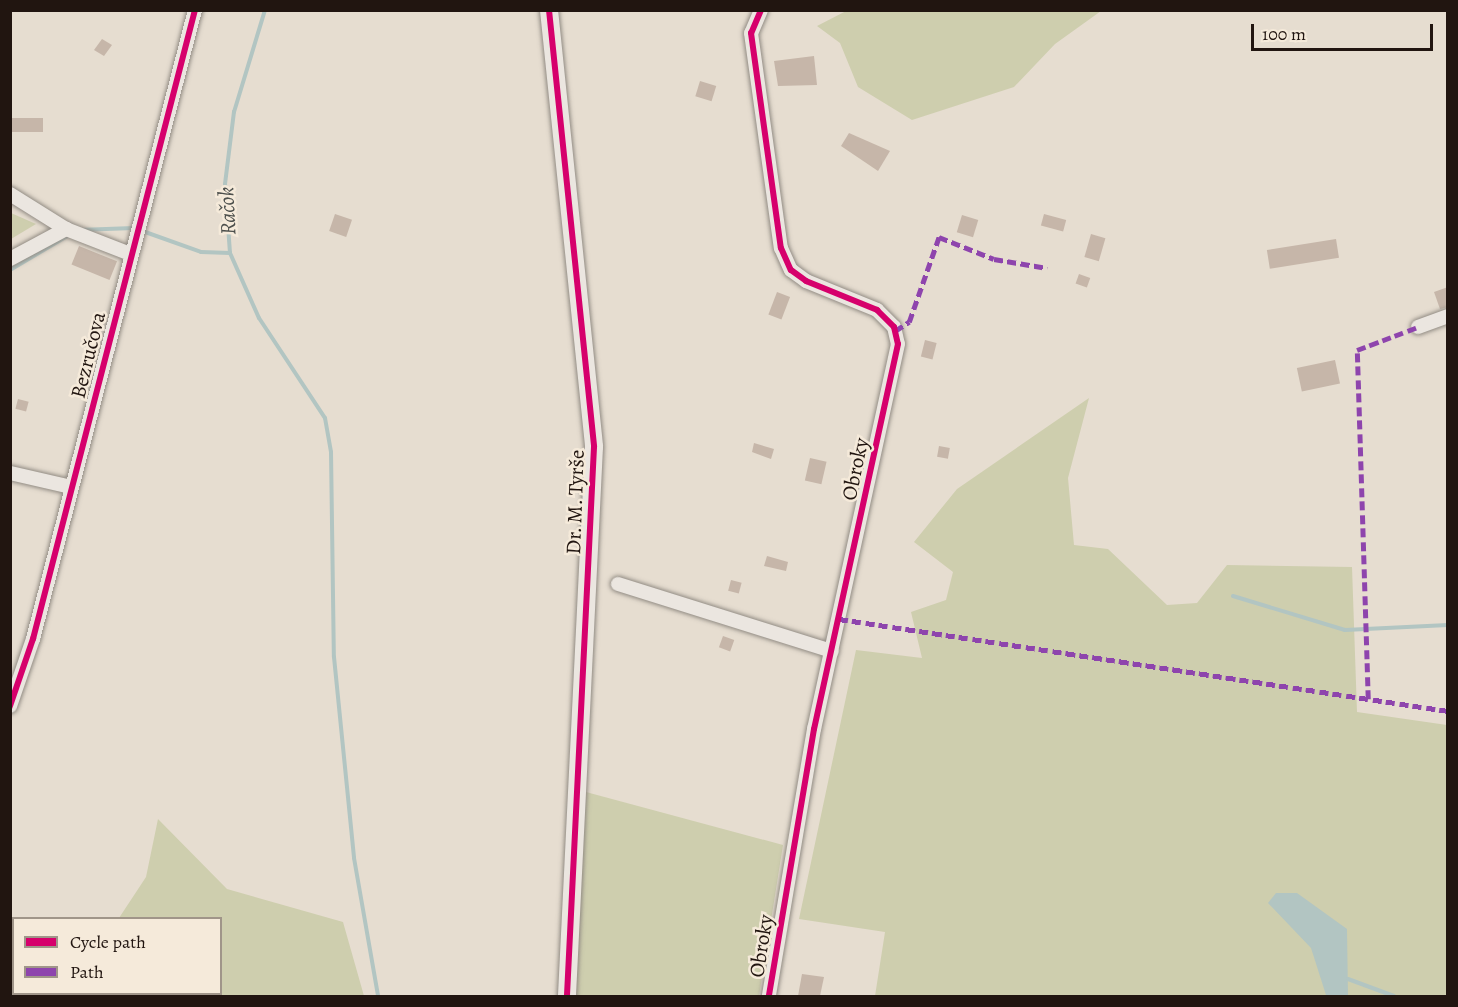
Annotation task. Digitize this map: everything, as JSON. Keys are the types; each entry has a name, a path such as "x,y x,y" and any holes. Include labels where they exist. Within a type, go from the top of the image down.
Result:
{"street":[{"name":"Bezručova","path":"10,706 71,487 195,10"},
{"name":"Dr. M. Tyrše","path":"549,10 594,447 567,996"},
{"name":"Obroky","path":"761,10 751,33 781,248 791,270 806,281 877,310 894,327 898,344 832,651 769,996"},
{"path":"10,194 66,229 130,254"},
{"path":"10,259 66,229"},
{"path":"1418,327 1448,316"},
{"path":"10,473 71,487"},
{"path":"618,584 832,651"}],"green space":[{"path":"848,10 1101,11 1055,44 1014,87 912,120 858,87 840,43 817,26"},
{"path":"11,213 36,224 11,239"},
{"path":"1089,398 1068,478 1074,545 1108,549 1167,605 1197,603 1227,565 1352,567 1357,712 1447,725 1447,996 875,996 885,932 799,919 856,650 922,658 911,612 946,600 953,572 914,542 957,489"},
{"path":"586,792 783,845 759,996 574,996"},
{"path":"158,819 227,889 343,922 364,996 17,996 222,995 222,917 120,917 146,877"}],"shaded area":[{"path":"1276,893 1297,893 1347,929 1348,996 1326,995 1311,948 1268,903"}],"building":[{"path":"102,39 112,45 104,56 94,50"},
{"path":"814,56 817,85 778,86 774,61"},
{"path":"700,81 716,86 712,101 695,96"},
{"path":"10,118 43,118 43,132 10,132"},
{"path":"849,133 890,151 878,171 841,146"},
{"path":"335,214 352,220 346,237 329,231"},
{"path":"1044,214 1066,220 1063,232 1041,226"},
{"path":"962,215 978,220 973,237 957,232"},
{"path":"1091,234 1105,238 1099,261 1084,257"},
{"path":"1336,239 1339,258 1270,269 1267,250"},
{"path":"79,246 117,261 110,280 72,265"},
{"path":"1079,274 1090,278 1087,288 1076,283"},
{"path":"1448,287 1448,307 1440,309 1434,292"},
{"path":"777,292 790,297 781,319 768,314"},
{"path":"925,340 937,343 933,359 921,356"},
{"path":"1335,360 1340,383 1302,392 1297,368"},
{"path":"18,399 29,402 26,412 15,409"},
{"path":"754,443 774,449 771,459 752,452"},
{"path":"939,446 950,448 948,459 937,457"},
{"path":"810,458 827,462 821,484 805,480"},
{"path":"767,556 788,562 786,571 764,566"},
{"path":"731,580 742,583 739,593 728,591"},
{"path":"723,636 734,640 730,651 719,647"},
{"path":"802,974 824,977 820,996 798,996"}],"waterway":[{"name":"Račok","path":"78,230 134,228 201,252 230,253 225,184 234,112 265,10"},
{"name":"Račok","path":"10,270 69,235"},
{"path":"230,253 259,318 325,418 331,452 334,657 354,858 378,996"},
{"path":"1233,596 1345,630 1448,625"},
{"path":"1348,979 1394,996"}],"marked path":[{"path":"895,331 909,322 939,237 994,259 1047,268"},
{"path":"1368,699 1357,350 1418,327"},
{"path":"839,619 1448,711"}],"cycle path":[{"path":"10,706 33,639 195,10"},
{"path":"549,10 594,447 567,996"},
{"path":"761,10 751,33 781,248 791,270 806,281 877,310 894,327 898,344 814,729 769,996"}]}
